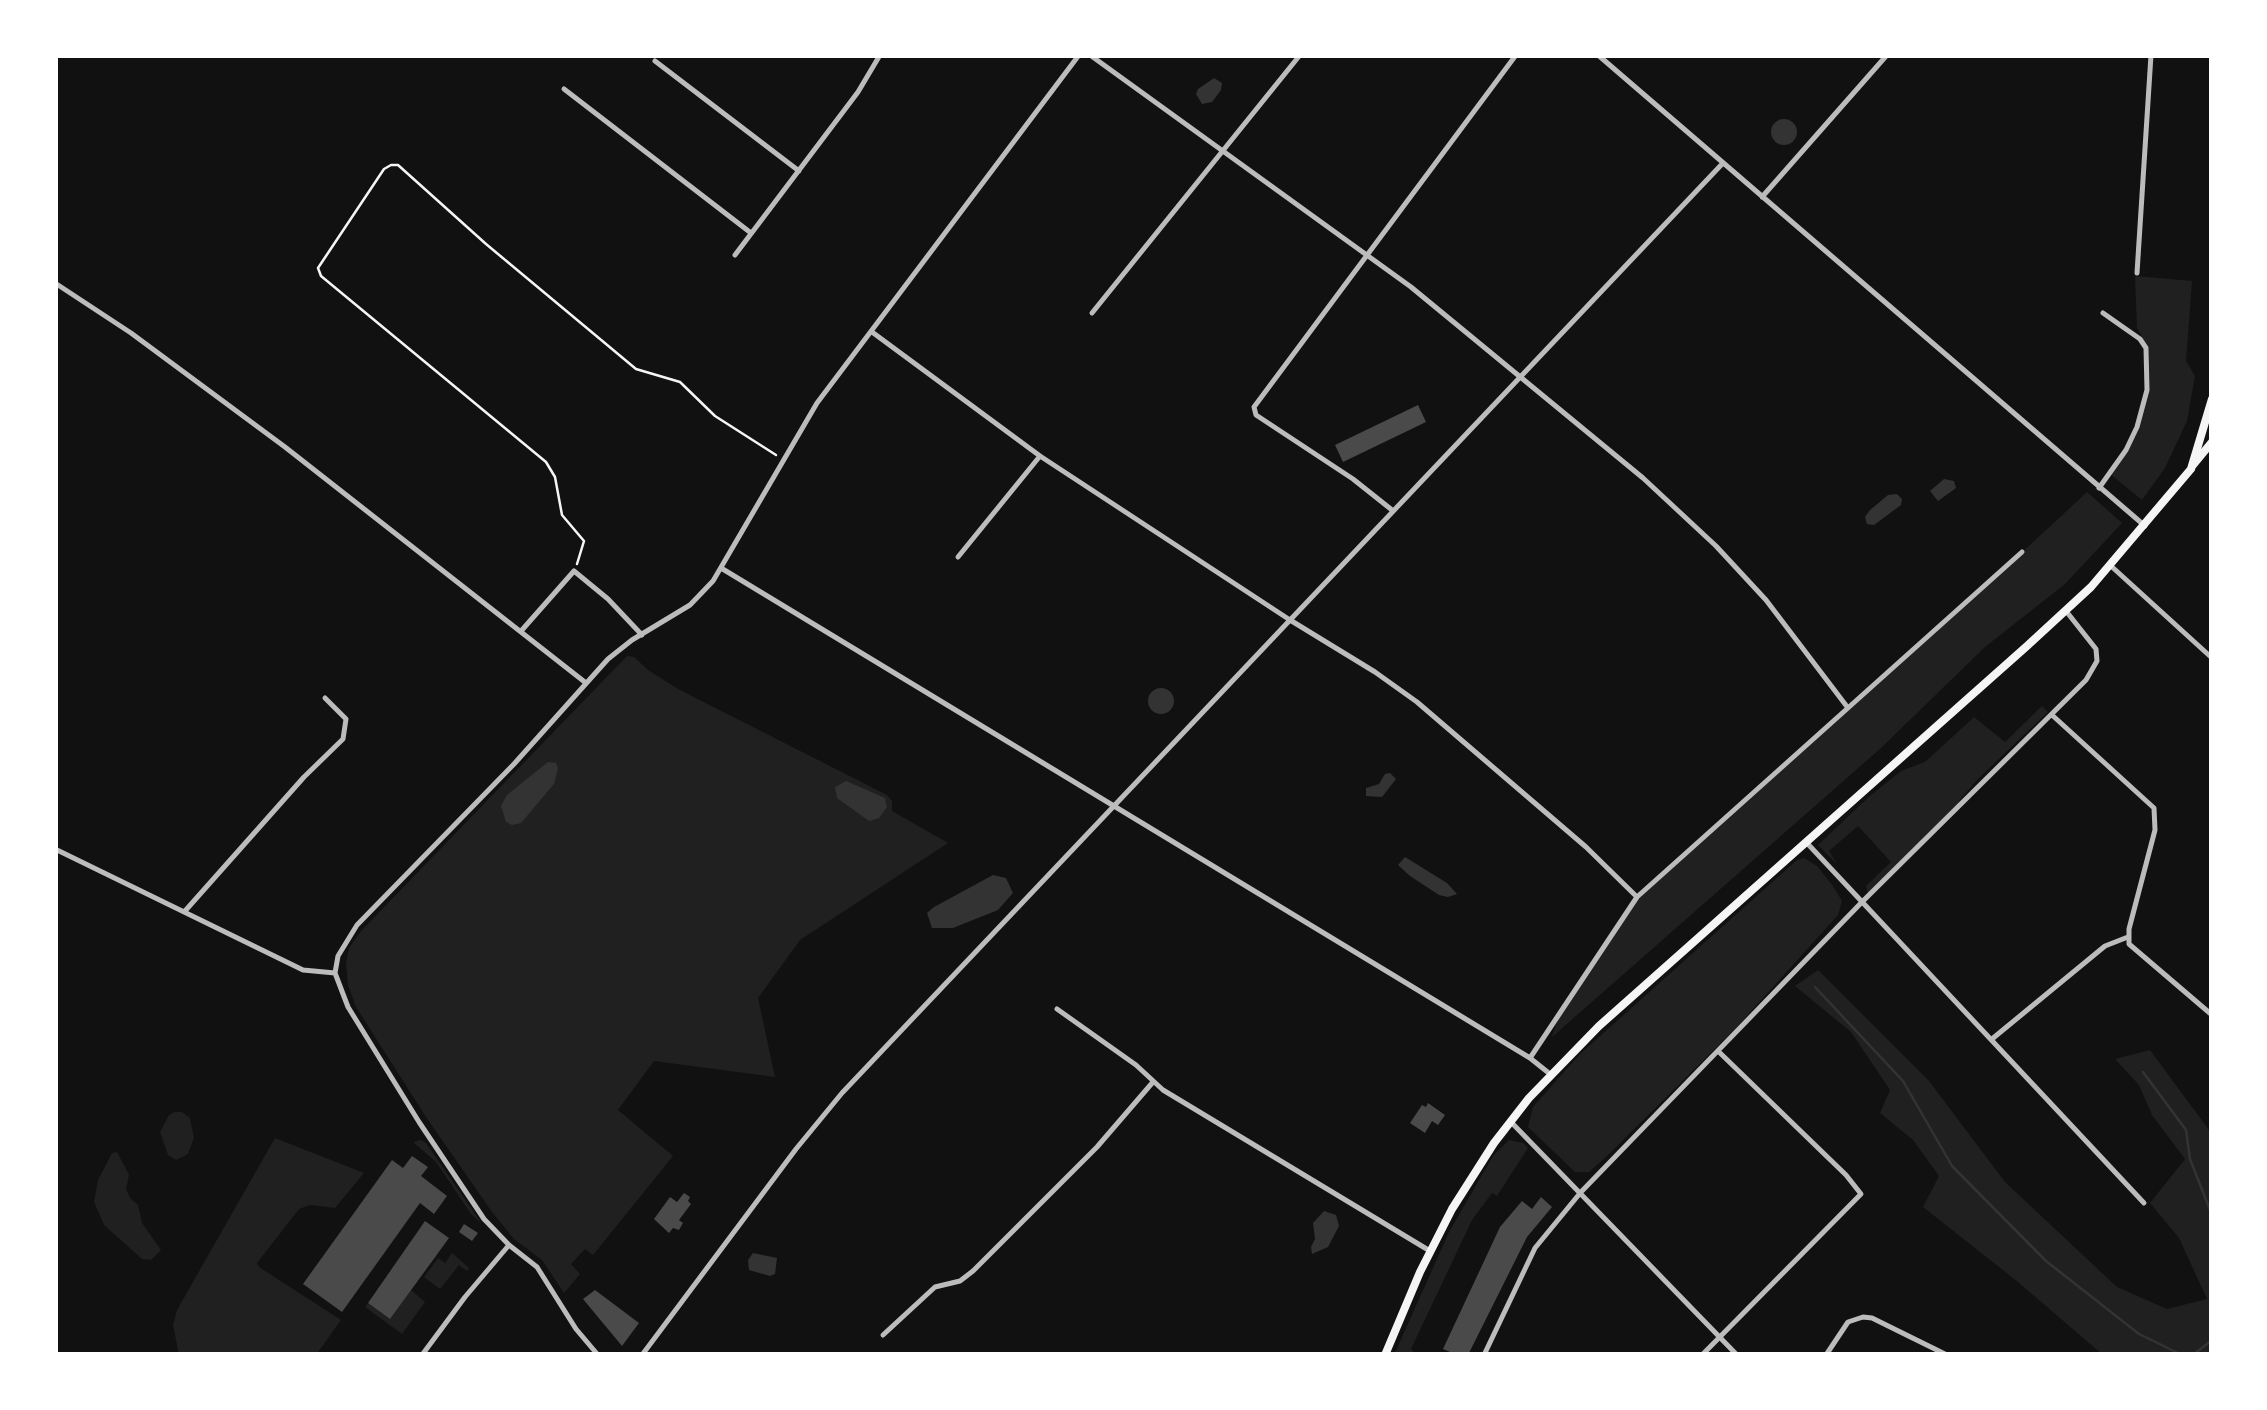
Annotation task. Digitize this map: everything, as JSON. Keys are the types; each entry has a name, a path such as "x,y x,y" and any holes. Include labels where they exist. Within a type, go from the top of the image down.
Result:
{"main road":[{"path":"2190,468 2212,400"},
{"path":"1385,1355 1430,1251 1478,1166 1550,1074 1638,990 2066,611 2145,526 2212,442"}],"street":[{"path":"734,255 858,92 880,55"},
{"path":"598,1355 538,1267 508,1245 484,1219 419,1122 348,1007 336,974 340,951 357,926 620,648 696,600 720,568 818,403 1079,55"},
{"path":"1090,55 1410,287 1643,478 1716,546 1766,600 1848,708"},
{"path":"1092,313 1300,55"},
{"path":"1392,510 1354,479 1256,415 1256,402 1516,55"},
{"path":"1598,55 2145,526"},
{"path":"1762,197 1887,55"},
{"path":"2137,273 2151,55"},
{"path":"655,61 799,171"},
{"path":"564,89 751,233"},
{"path":"642,1355 796,1148 842,1093 1723,164"},
{"path":"55,283 131,333 285,447 586,683"},
{"path":"2099,488 2137,427 2147,390 2146,348 2140,339 2103,313"},
{"path":"872,332 1040,456 1375,672 1428,712 1586,847 1638,897"},
{"path":"958,557 1040,456"},
{"path":"1530,1058 1638,897 2022,552"},
{"path":"2110,566 2212,658"},
{"path":"720,568 1114,804 1530,1058 1550,1074"},
{"path":"521,631 574,571 642,634"},
{"path":"1484,1355 1535,1248 1581,1192 1861,903 2086,680 2097,661 2092,642 2066,611"},
{"path":"185,911 304,777 343,740 346,719 326,698"},
{"path":"2052,715 2150,802 2156,813 2128,937 2140,956 2212,1015"},
{"path":"1806,842 2144,1204"},
{"path":"55,849 303,970 336,974"},
{"path":"1992,1039 2105,946 2128,937"},
{"path":"1057,1009 1154,1082 1430,1251"},
{"path":"1702,1355 1861,1194 1846,1174 1718,1051"},
{"path":"883,1335 934,1286 964,1279 1084,1161 1154,1082"},
{"path":"1510,1121 1738,1355"},
{"path":"422,1355 508,1245"},
{"path":"1826,1355 1848,1322 1863,1316 1948,1355"}],"path":[{"path":"574,571 584,542 562,515 555,477 546,462 321,276 318,268 384,169 391,165 398,165 636,369 680,382 715,416 782,459"}],"shaded area":[{"path":"1214,78 1222,83 1221,90 1212,102 1202,104 1196,94 1198,89"},
{"path":"1784,119 1793,123 1797,132 1793,141 1784,145 1775,141 1771,132 1775,123"},
{"path":"2135,276 2192,281 2186,361 2195,376 2187,421 2165,468 2142,500 2110,474 2126,450 2145,406 2149,350 2137,328"},
{"path":"1944,479 1954,481 1956,488 1938,501 1930,491"},
{"path":"2087,492 2122,523 2065,584 1985,647 1881,748 1552,1037 1562,1007 1637,897"},
{"path":"1897,494 1901,505 1874,525 1867,524 1865,517 1870,510 1888,495"},
{"path":"627,656 678,689 887,795 892,811 948,843 800,940 758,998 775,1077 654,1061 618,1110 673,1156 593,1255 585,1249 571,1264 580,1274 564,1293 542,1260 514,1239 492,1212 426,1117 356,1007 346,963 349,948 361,931"},
{"path":"1161,688 1170,692 1174,701 1170,710 1161,714 1152,710 1148,701 1152,692"},
{"path":"2042,706 2048,712 1978,779 1959,801 1961,806 1869,898 1866,886 1891,862 1858,826 1829,851 1837,864 1818,845 1871,795 1901,771 1925,762 1974,717 2005,742"},
{"path":"548,762 556,763 558,768 554,784 521,823 506,822 501,806 507,795"},
{"path":"1390,773 1396,779 1382,797 1366,796 1366,788 1379,784"},
{"path":"846,781 885,798 887,807 879,818 869,821 837,798 835,787"},
{"path":"1405,857 1447,883 1457,894 1439,895 1410,876 1398,865"},
{"path":"1804,858 1817,866 1842,901 1838,915 1736,1028 1607,1156 1589,1172 1575,1172 1528,1127 1533,1107 1580,1054 1797,860"},
{"path":"993,875 1006,878 1013,893 998,910 953,928 932,928 927,913"},
{"path":"1818,970 1929,1081 2005,1182 2117,1287 2167,1309 2207,1299 2179,1238 2150,1203 2185,1159 2152,1115 2139,1085 2115,1059 2150,1050 2212,1134 2212,1355 2103,1355 1923,1207 1939,1176 1913,1140 1880,1113 1890,1090 1851,1032 1795,986"},
{"path":"175,1112 190,1118 194,1138 188,1154 176,1160 168,1155 160,1132"},
{"path":"275,1138 364,1173 335,1208 310,1205 299,1209 257,1263 341,1320 316,1355 179,1355 173,1325 177,1310"},
{"path":"421,1140 482,1224 436,1162 413,1142"},
{"path":"1509,1140 1528,1148 1497,1196 1492,1193 1472,1220 1411,1349 1417,1355 1394,1355 1449,1232 1493,1156"},
{"path":"117,1152 129,1175 126,1189 130,1198 138,1205 142,1223 161,1250 151,1260 142,1259 104,1225 94,1202 98,1180 112,1153"},
{"path":"1324,1211 1336,1215 1339,1226 1328,1247 1312,1254 1313,1223"},
{"path":"452,1253 469,1268 467,1271 459,1265 440,1289 424,1277 438,1258 445,1263"},
{"path":"753,1253 777,1258 775,1274 749,1270 748,1260"},
{"path":"411,1290 425,1302 402,1334 365,1307 368,1303 390,1319"}],"building":[{"path":"1418,405 1426,422 1343,462 1335,445"},
{"path":"1428,1103 1445,1115 1438,1125 1432,1121 1425,1133 1410,1123 1422,1105 1426,1107"},
{"path":"412,1156 428,1167 421,1176 447,1196 434,1214 420,1203 342,1312 303,1284 392,1160 403,1168"},
{"path":"684,1193 691,1204 679,1220 683,1223 679,1230 673,1228 669,1233 654,1219 670,1197 677,1202"},
{"path":"1541,1197 1552,1207 1527,1237 1468,1355 1443,1349 1500,1227 1522,1201 1532,1209"},
{"path":"425,1221 449,1238 390,1319 368,1303"},
{"path":"464,1224 478,1233 472,1241 459,1232"},
{"path":"595,1290 639,1323 622,1346 583,1299"}],"waterway":[{"path":"1815,987 1903,1081 1952,1166 2046,1261 2139,1334 2182,1355"},
{"path":"2143,1072 2186,1130 2190,1159 2212,1215"},
{"path":"2193,1355 2212,1340"}]}
